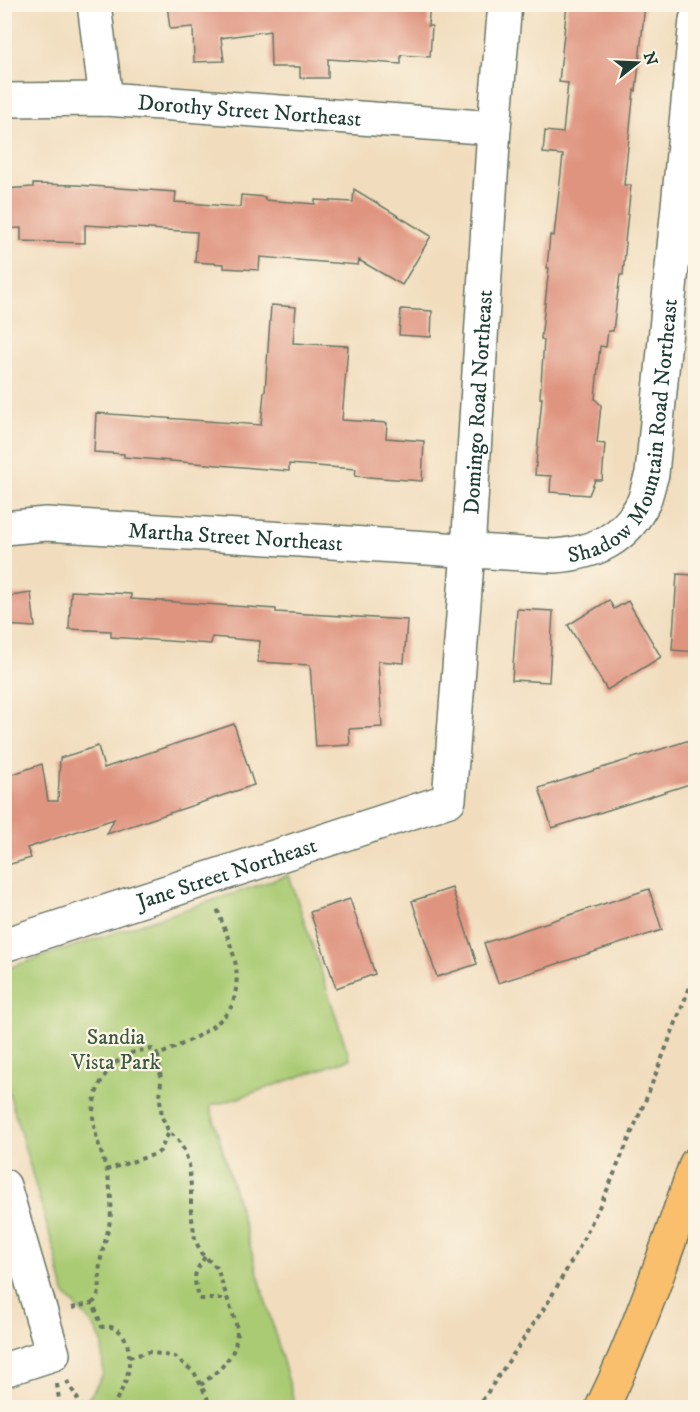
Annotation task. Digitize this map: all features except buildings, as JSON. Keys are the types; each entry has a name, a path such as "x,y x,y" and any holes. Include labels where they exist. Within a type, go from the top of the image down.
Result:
{"highway":[{"path":"602,1407 618,1374 649,1295 696,1164"}],"street":[{"path":"94,4 106,99"},
{"name":"Domingo Road Northeast","path":"449,800 468,550 494,128 505,4"},
{"name":"Shadow Mountain Road Northeast","path":"468,550 555,556 589,551 605,544 618,534 638,512 645,499 652,474 696,20"},
{"name":"Dorothy Street Northeast","path":"4,100 106,99 494,128"},
{"name":"Martha Street Northeast","path":"4,528 46,524 468,550"},
{"name":"Jane Street Northeast","path":"4,945 449,800"},
{"path":"4,1185 52,1354 4,1370"}],"path":[{"path":"158,1055 178,1047 215,1024 231,1006 235,996 235,962 217,908"},
{"path":"477,1407 547,1304 579,1248 605,1196 646,1099 696,971"},
{"path":"72,1308 93,1303 100,1293 100,1262 111,1212 106,1170 94,1125 95,1095 111,1067 137,1051 152,1049 158,1055 162,1117 169,1132 184,1150 189,1164 192,1226 198,1246 205,1257 217,1268 236,1324 235,1347 226,1363 201,1385"},
{"path":"106,1170 156,1154 160,1151 169,1132"},
{"path":"205,1257 197,1269 194,1280 200,1299 227,1299"},
{"path":"93,1303 102,1327 110,1326 119,1329 127,1341 128,1372 122,1390 112,1407"},
{"path":"129,1357 149,1352 175,1357 194,1372 207,1397 209,1407"}],"green space":[{"name":"Sandia Vista Park","path":"289,875 350,1059 210,1106 296,1407 78,1407 91,1395 103,1374 102,1342 93,1325 64,1293 56,1257 5,1079 5,969"}]}
